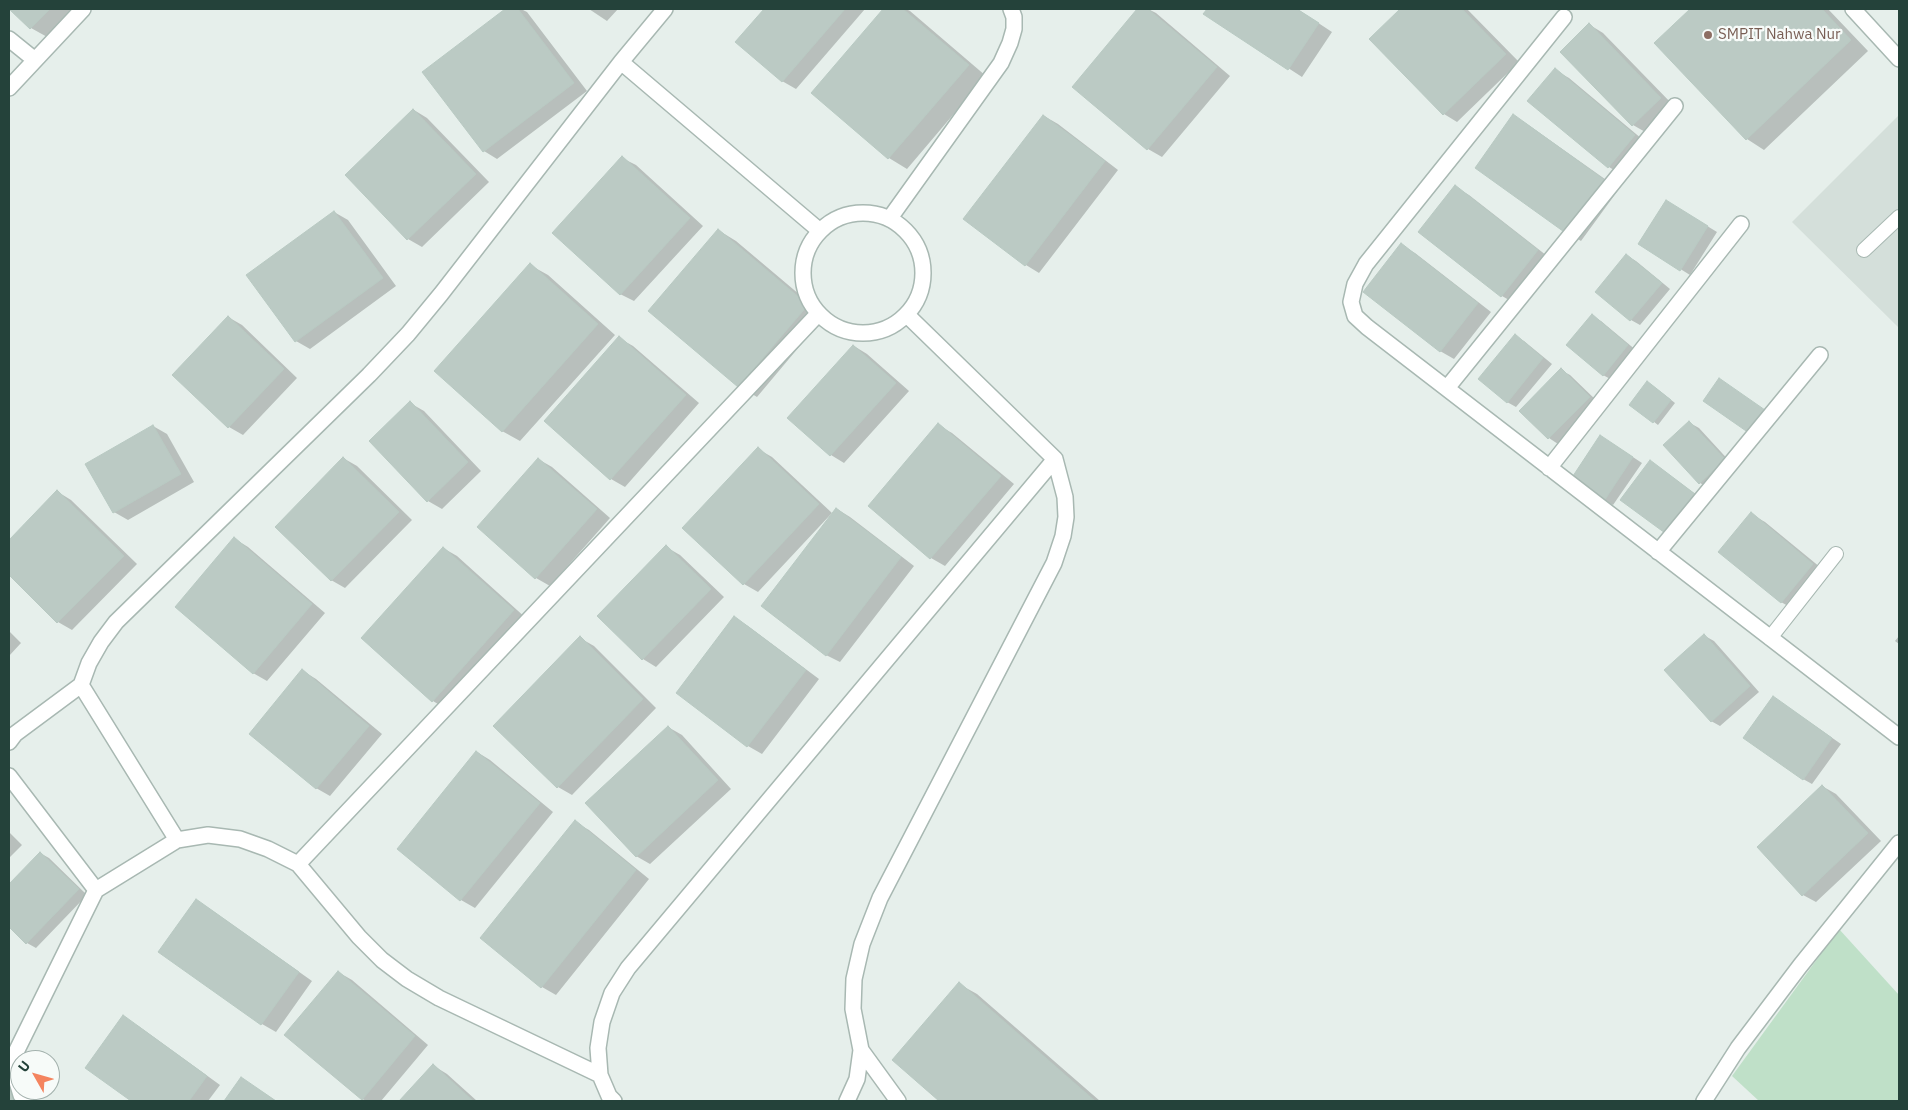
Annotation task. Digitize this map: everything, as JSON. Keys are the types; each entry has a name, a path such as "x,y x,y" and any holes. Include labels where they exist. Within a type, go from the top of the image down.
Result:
{"street":[{"path":"9,88 83,9"},
{"path":"9,742 15,734 81,685 89,663 101,642 116,622 369,376 408,334 621,62 666,9"},
{"path":"890,218 1001,62 1014,29 1014,17 1010,9"},
{"path":"1852,9 1899,59"},
{"path":"1564,17 1366,264 1355,284 1351,302 1355,316 1374,333 1899,737"},
{"path":"9,39 35,60"},
{"path":"621,62 820,231"},
{"path":"1447,388 1675,106"},
{"path":"865,212 890,218 908,231 920,251 924,274 919,296 906,315 886,329 862,334 838,328 818,314 806,294 802,272 807,250 820,231 840,216 865,212"},
{"path":"1549,468 1741,224"},
{"path":"298,864 818,314"},
{"path":"847,1101 857,1079 861,1050 853,1009 854,979 862,944 880,898 1054,562 1063,536 1066,517 1065,497 1055,459 906,315"},
{"path":"1658,552 1820,355"},
{"path":"614,1101 609,1096 600,1075 598,1048 602,1022 612,994 628,968 1055,459"},
{"path":"81,685 177,840"},
{"path":"9,776 96,890"},
{"path":"26,1101 21,1095 14,1076 17,1050 96,890 177,840 208,835 240,839 268,849 298,864 359,937 382,960 407,979 438,998 600,1075"},
{"path":"1704,1101 1738,1048 1800,966 1899,843"},
{"path":"861,1050 898,1101"}],"lane":[{"path":"1864,250 1899,217"},
{"path":"1770,638 1836,554"}],"shaded area":[{"path":"1899,115 1899,328 1792,222"}],"green space":[{"path":"1839,929 1899,995 1899,1101 1759,1101 1732,1076"}],"building":[{"path":"9,9 50,9 30,29"},
{"path":"505,9 518,9 574,83 483,152 422,72"},
{"path":"764,9 845,9 782,82 735,42"},
{"path":"883,9 903,9 969,65 888,159 811,93"},
{"path":"1137,9 1148,9 1217,67 1147,150 1072,87"},
{"path":"1207,9 1297,9 1319,23 1288,70 1203,14"},
{"path":"1400,9 1462,9 1506,54 1443,115 1369,39"},
{"path":"1690,9 1822,9 1851,40 1746,140 1654,43"},
{"path":"1589,23 1661,98 1632,126 1560,52"},
{"path":"1555,68 1635,135 1608,168 1527,101"},
{"path":"413,109 476,174 407,240 345,175"},
{"path":"1513,114 1606,181 1567,234 1475,168"},
{"path":"1043,115 1105,161 1025,266 963,219"},
{"path":"622,156 690,218 620,295 552,233"},
{"path":"1455,185 1538,250 1501,297 1418,232"},
{"path":"1666,200 1708,226 1680,271 1638,244"},
{"path":"334,211 383,278 295,342 246,275"},
{"path":"718,229 808,305 738,387 648,311"},
{"path":"1401,243 1478,303 1440,352 1363,292"},
{"path":"1626,254 1662,283 1630,321 1595,292"},
{"path":"530,263 598,324 502,432 434,371"},
{"path":"1592,314 1628,345 1603,376 1566,345"},
{"path":"228,316 284,369 228,428 172,375"},
{"path":"1515,334 1543,358 1507,403 1478,379"},
{"path":"619,336 686,395 610,480 544,421"},
{"path":"853,345 896,383 830,456 787,418"},
{"path":"1561,368 1590,397 1548,439 1519,411"},
{"path":"1719,378 1765,410 1749,433 1703,401"},
{"path":"1647,381 1671,400 1653,423 1629,405"},
{"path":"410,401 468,462 427,502 369,441"},
{"path":"1689,421 1725,459 1699,484 1663,445"},
{"path":"938,423 1001,476 930,559 868,506"},
{"path":"153,425 181,474 113,513 85,464"},
{"path":"1600,435 1633,457 1604,501 1571,479"},
{"path":"758,447 819,504 743,585 682,528"},
{"path":"343,457 399,512 331,581 275,527"},
{"path":"538,458 597,509 535,579 477,527"},
{"path":"1650,460 1695,494 1665,533 1620,500"},
{"path":"57,490 124,556 57,623 9,575 9,540"},
{"path":"836,508 901,557 826,656 761,606"},
{"path":"1751,512 1813,564 1781,603 1718,552"},
{"path":"234,537 312,604 253,674 175,607"},
{"path":"666,545 711,589 642,660 597,616"},
{"path":"443,547 514,610 432,702 361,638"},
{"path":"734,616 806,670 747,747 676,693"},
{"path":"1704,634 1750,686 1711,722 1664,670"},
{"path":"580,636 643,699 557,788 493,726"},
{"path":"302,669 369,726 316,789 249,734"},
{"path":"1773,696 1832,738 1803,780 1743,738"},
{"path":"668,726 718,780 636,857 585,803"},
{"path":"476,751 540,803 460,901 397,849"},
{"path":"1822,785 1868,833 1802,896 1757,847"},
{"path":"575,820 636,870 541,988 480,938"},
{"path":"40,852 79,889 26,944 9,927 9,884"},
{"path":"196,899 299,972 261,1025 158,952"},
{"path":"338,971 415,1036 362,1100 284,1035"},
{"path":"959,982 1095,1101 939,1101 892,1060"},
{"path":"123,1015 207,1076 189,1101 131,1101 85,1068"},
{"path":"433,1064 473,1101 399,1101"},
{"path":"9,1077 10,1100 23,1101 9,1101"},
{"path":"241,1077 276,1101 224,1101"}],"place":[{"name":"SMPIT Nahwa Nur","path":"1708,35"}]}
